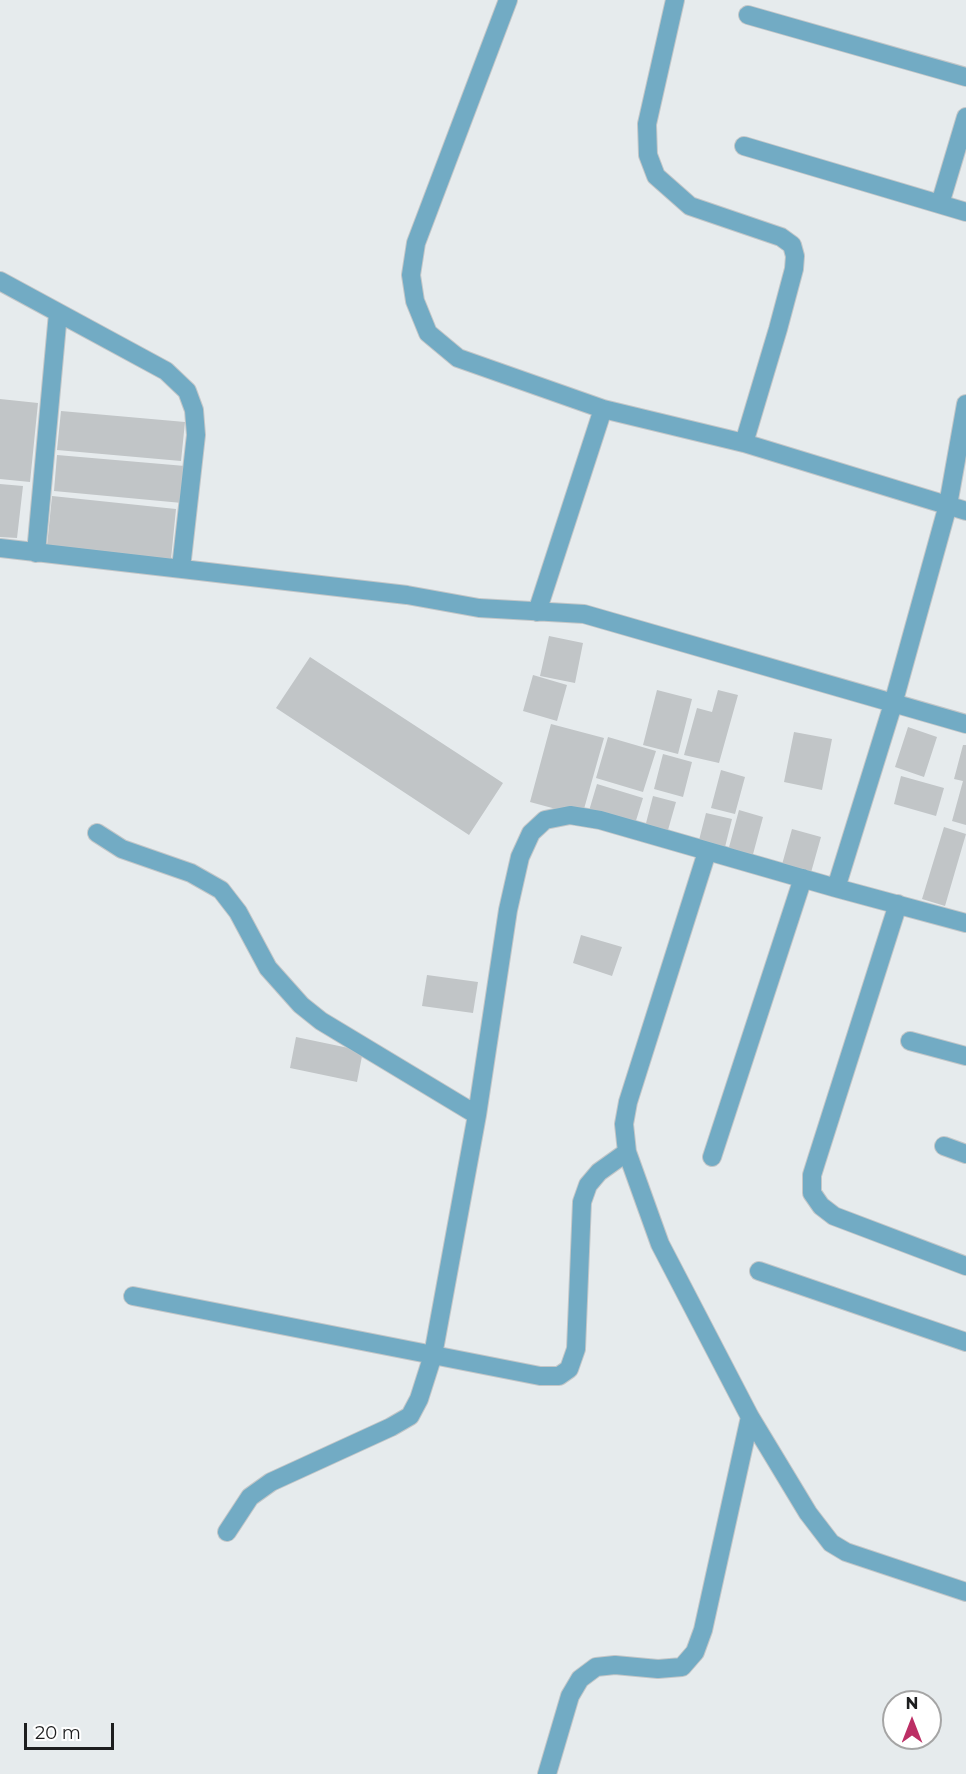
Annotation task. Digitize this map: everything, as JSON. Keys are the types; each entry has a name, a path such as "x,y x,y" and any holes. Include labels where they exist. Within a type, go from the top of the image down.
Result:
{"street":[{"path":"508,0 416,243 411,275 414,301 428,333 458,358 603,409 744,443 966,511"},
{"path":"675,0 647,124 648,155 656,176 690,206 781,237 792,245 795,256 794,269 778,329 744,443"},
{"path":"748,15 966,77"},
{"path":"940,204 966,117"},
{"path":"744,146 966,212"},
{"path":"0,281 166,371 187,391 194,410 196,435 181,568"},
{"path":"36,553 58,313"},
{"path":"836,888 893,704 948,505 966,404"},
{"path":"537,612 603,409"},
{"path":"0,548 407,595 479,608 584,614 966,724"},
{"path":"227,1532 250,1497 271,1482 391,1427 410,1416 419,1399 433,1355 477,1116 508,910 520,857 531,833 545,820 570,815 600,820 707,852 966,923"},
{"path":"97,833 122,849 191,873 221,890 238,912 268,968 301,1005 321,1021 477,1116"},
{"path":"707,852 628,1102 624,1124 627,1152 660,1244 750,1418 808,1513 831,1543 846,1552 966,1592"},
{"path":"712,1157 803,879"},
{"path":"898,904 812,1175 812,1193 820,1206 834,1216 966,1266"},
{"path":"910,1041 966,1056"},
{"path":"944,1146 966,1154"},
{"path":"133,1296 540,1376 559,1376 569,1369 576,1349 582,1202 588,1185 599,1173 627,1152"},
{"path":"759,1271 966,1342"},
{"path":"547,1774 570,1696 580,1679 596,1667 615,1665 658,1669 682,1667 695,1652 703,1630 750,1418"}],"building":[{"path":"0,399 38,403 30,482 0,479"},
{"path":"61,411 185,422 181,461 57,450"},
{"path":"57,455 185,466 182,503 54,491"},
{"path":"0,484 23,486 17,538 0,537"},
{"path":"52,496 176,509 171,559 47,546"},
{"path":"549,636 583,643 575,683 540,676"},
{"path":"310,657 503,783 469,835 276,708"},
{"path":"533,675 567,685 557,721 523,711"},
{"path":"657,690 692,699 678,754 643,745"},
{"path":"718,690 738,695 719,763 684,755 697,708 712,712"},
{"path":"551,724 604,738 582,816 530,802"},
{"path":"908,727 937,737 924,777 895,767"},
{"path":"794,732 832,739 822,790 784,782"},
{"path":"608,737 656,751 643,792 596,778"},
{"path":"963,745 966,745 966,825 952,821 963,781 954,779"},
{"path":"663,754 692,762 683,797 654,789"},
{"path":"721,770 745,777 735,814 711,808"},
{"path":"901,776 944,788 936,816 894,804"},
{"path":"597,784 643,798 634,827 588,814"},
{"path":"653,796 676,802 666,837 644,831"},
{"path":"739,810 763,817 752,858 728,851"},
{"path":"706,813 732,819 724,851 698,844"},
{"path":"944,827 966,834 945,906 922,899"},
{"path":"792,829 821,837 810,876 781,868"},
{"path":"581,935 622,947 612,976 573,963"},
{"path":"427,975 478,982 473,1013 422,1006"},
{"path":"296,1037 363,1051 357,1082 290,1068"}]}
